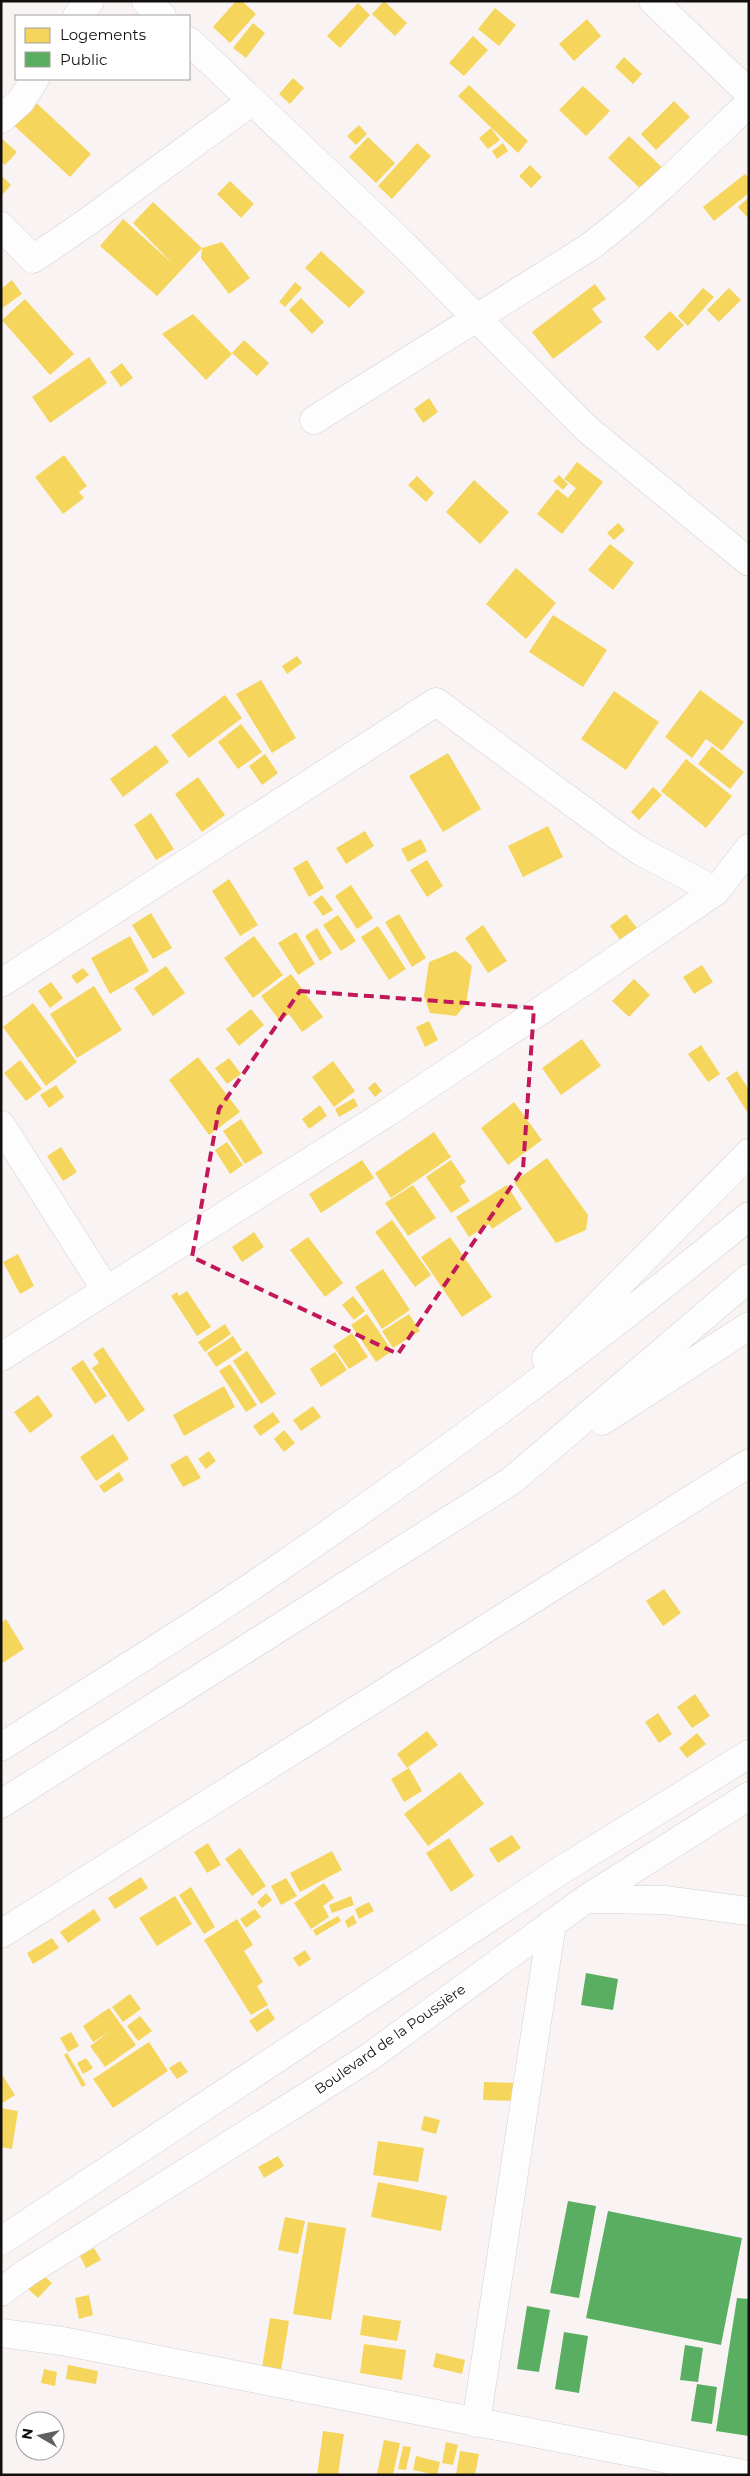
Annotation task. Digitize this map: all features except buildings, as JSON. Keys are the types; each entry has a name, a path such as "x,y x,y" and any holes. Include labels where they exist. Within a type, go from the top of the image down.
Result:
{"street":[{"path":"146,1 161,15"},
{"path":"653,1 749,93"},
{"path":"190,42 403,244 476,320 587,429 749,562"},
{"path":"1,119 21,101 35,80"},
{"path":"1,226 33,259 86,223 252,101"},
{"path":"314,420 588,248 615,228 673,177 749,103"},
{"path":"1,983 436,702 626,841 716,891"},
{"path":"1,1357 388,1112 716,891 749,848"},
{"path":"1,1125 106,1290"},
{"path":"476,1427 749,1153"},
{"path":"1,1747 271,1573 476,1427 668,1282 749,1216"},
{"path":"511,1481 749,1278"},
{"path":"1,1804 332,1596 749,1326"},
{"path":"1,1934 749,1462"},
{"path":"2,2240 563,1869 749,1754"},
{"name":"Boulevard de la Poussière","path":"1,2292 26,2273 368,2058 586,1898 749,1796"},
{"path":"563,1869 586,1898 664,1900 749,1911"},
{"path":"476,2423 552,1923"},
{"path":"1,2333 91,2347 749,2475"}],"highlighted area":[{"path":"300,991 534,1008 523,1169 398,1354 192,1257 219,1109"}]}
